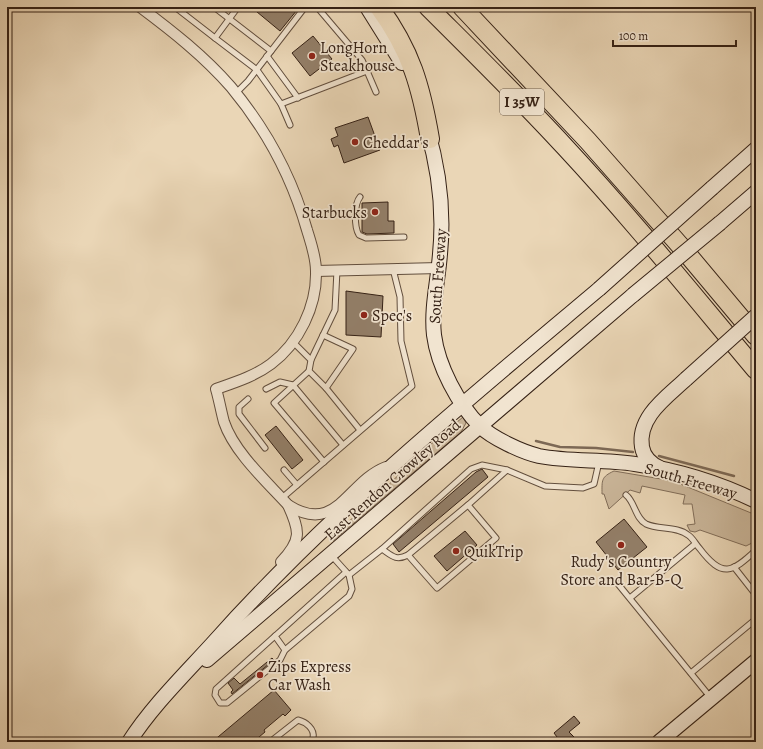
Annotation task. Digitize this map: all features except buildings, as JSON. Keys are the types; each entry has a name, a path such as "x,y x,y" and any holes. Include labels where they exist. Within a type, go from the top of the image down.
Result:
{"highway":[{"path":"379,7 399,38 412,65 423,99 430,139"},
{"name":"I 35W","path":"428,7 566,147 756,370"},
{"name":"I 35W","path":"462,7 588,141 684,250 756,336"}],"main road":[{"name":"South Freeway","path":"368,7 386,34 407,73 424,116 438,178 440,204 439,268 434,306 434,335 442,367 463,404 480,426 522,450 538,456 634,464 664,469 707,482 756,501"},
{"name":"East Rendon Crowley Road","path":"129,742 139,727 172,688 256,596 316,536 463,404 599,289 756,149"},
{"name":"East Rendon Crowley Road","path":"172,688 247,627 330,554 633,295 756,192"},
{"path":"664,469 647,459 642,446 642,433 653,410 756,316"},
{"path":"316,536 330,554"},
{"path":"659,742 756,661"}],"street":[{"path":"140,7 184,41 236,93 266,135 289,178 305,221 313,250 316,271 315,290 310,309 292,342 272,363 252,376 216,388 224,422 229,433 242,453 285,501 298,511 310,515 320,515 328,512 374,473 398,462"},
{"path":"316,271 439,268"},
{"path":"256,596 264,582 295,545 297,529 285,501"}],"lane":[{"path":"175,7 256,70 281,104 290,125"},
{"path":"214,7 230,19 269,54 298,98"},
{"path":"215,38 238,7"},
{"path":"236,93 269,54 305,7"},
{"path":"317,7 362,60 376,92"},
{"path":"281,104 367,71"},
{"path":"360,196 356,205 356,228 359,235 366,238 404,237"},
{"path":"285,501 297,485 412,386 401,340 400,297 393,269"},
{"path":"324,462 274,403 309,371 311,360 335,310 337,270"},
{"path":"323,334 353,349 326,388"},
{"path":"292,342 311,360"},
{"path":"309,371 326,388 360,430"},
{"path":"266,389 280,382 293,385 343,445"},
{"path":"248,398 239,407 239,414 265,448"},
{"path":"330,554 348,574 352,582 349,596 285,650 280,660 227,703 224,704 218,700 215,695 216,689 221,684 348,574 382,549 471,469 482,465 507,470 545,486 583,488 594,484 599,461"},
{"path":"284,470 297,485"},
{"path":"382,549 394,558 408,555 507,470"},
{"path":"626,495 631,498 635,512 646,524 688,535 710,562 717,568 728,569 740,565 756,550"},
{"path":"408,555 437,588 496,538 468,505"},
{"path":"630,598 695,544"},
{"path":"734,567 756,595"},
{"path":"618,584 712,698"},
{"path":"691,673 756,619"},
{"path":"275,636 285,650"},
{"path":"270,742 298,720 306,724 312,730 313,738 310,742"}],"shaded area":[{"path":"463,417 466,423 461,432 334,540 331,540 331,537 371,502 423,451"},
{"path":"614,471 673,481 756,515 756,541 746,546 700,530 695,532 690,531 687,525 695,524 692,504 683,504 685,495 642,486 640,493 630,490 609,509 604,494 602,494 602,482 604,477"}],"waterway":[{"path":"536,441 560,447 596,448 633,452"},
{"path":"659,456 734,476"}],"place":[{"name":"LongHorn Steakhouse","path":"312,56"},
{"name":"Cheddar's","path":"355,142"},
{"name":"Starbucks","path":"375,212"},
{"name":"Spec's","path":"364,315"},
{"name":"Rudy's Country Store and Bar-B-Q","path":"621,545"},
{"name":"QuikTrip","path":"456,551"},
{"name":"Zips Express Car Wash","path":"260,675"}]}
